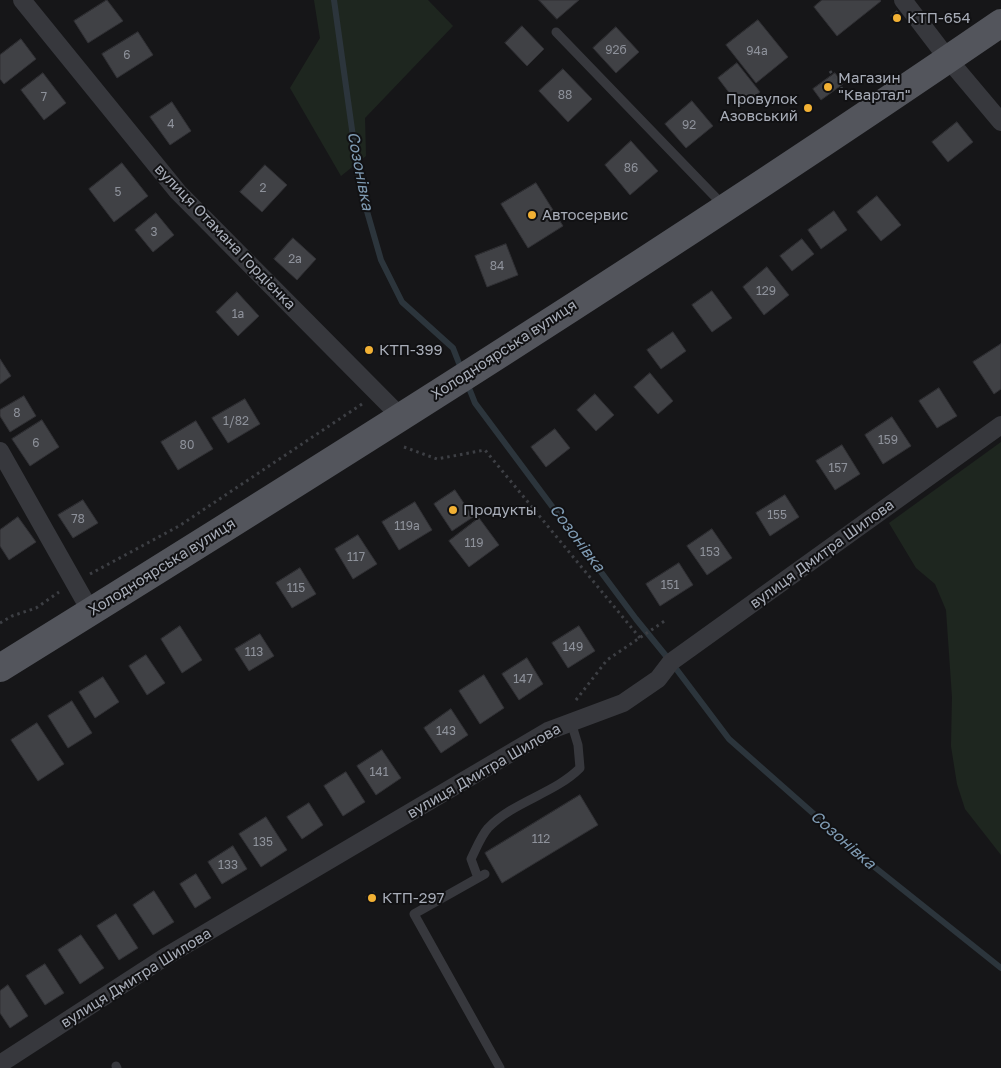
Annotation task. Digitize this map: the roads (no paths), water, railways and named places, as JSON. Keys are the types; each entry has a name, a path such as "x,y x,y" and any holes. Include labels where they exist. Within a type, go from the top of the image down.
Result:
{"main road":[{"name":"Холодноярська вулиця","path":"0,668 401,417 724,207 1001,23"}],"street":[{"name":"вулиця Отамана Гордієнка","path":"22,0 178,192 401,417"},
{"path":"903,0 948,59 1001,122"},
{"name":"вулиця Дмитра Шилова","path":"0,1064 165,957 548,731 623,703 658,679 671,662 1001,425"},
{"path":"0,451 91,612"}],"lane":[{"path":"556,32 724,207"},
{"path":"500,1068 414,914 481,876 470,859 486,830 504,814 567,781 580,768 578,745 571,722"}],"waterway":[{"name":"Созонівка","path":"334,0 360,187 381,260 402,302 453,348 462,371"},
{"name":"Созонівка","path":"467,383 475,403 636,619 729,739 867,861 1001,968"}],"place":[{"name":"КТП-654","path":"897,18"},
{"name":"Магазин \"Квартал\"","path":"828,87"},
{"name":"Провулок Азовський","path":"808,108"},
{"name":"Автосервис","path":"532,215"},
{"name":"КТП-399","path":"369,350"},
{"name":"Продукты","path":"453,510"},
{"name":"КТП-297","path":"372,898"}]}
